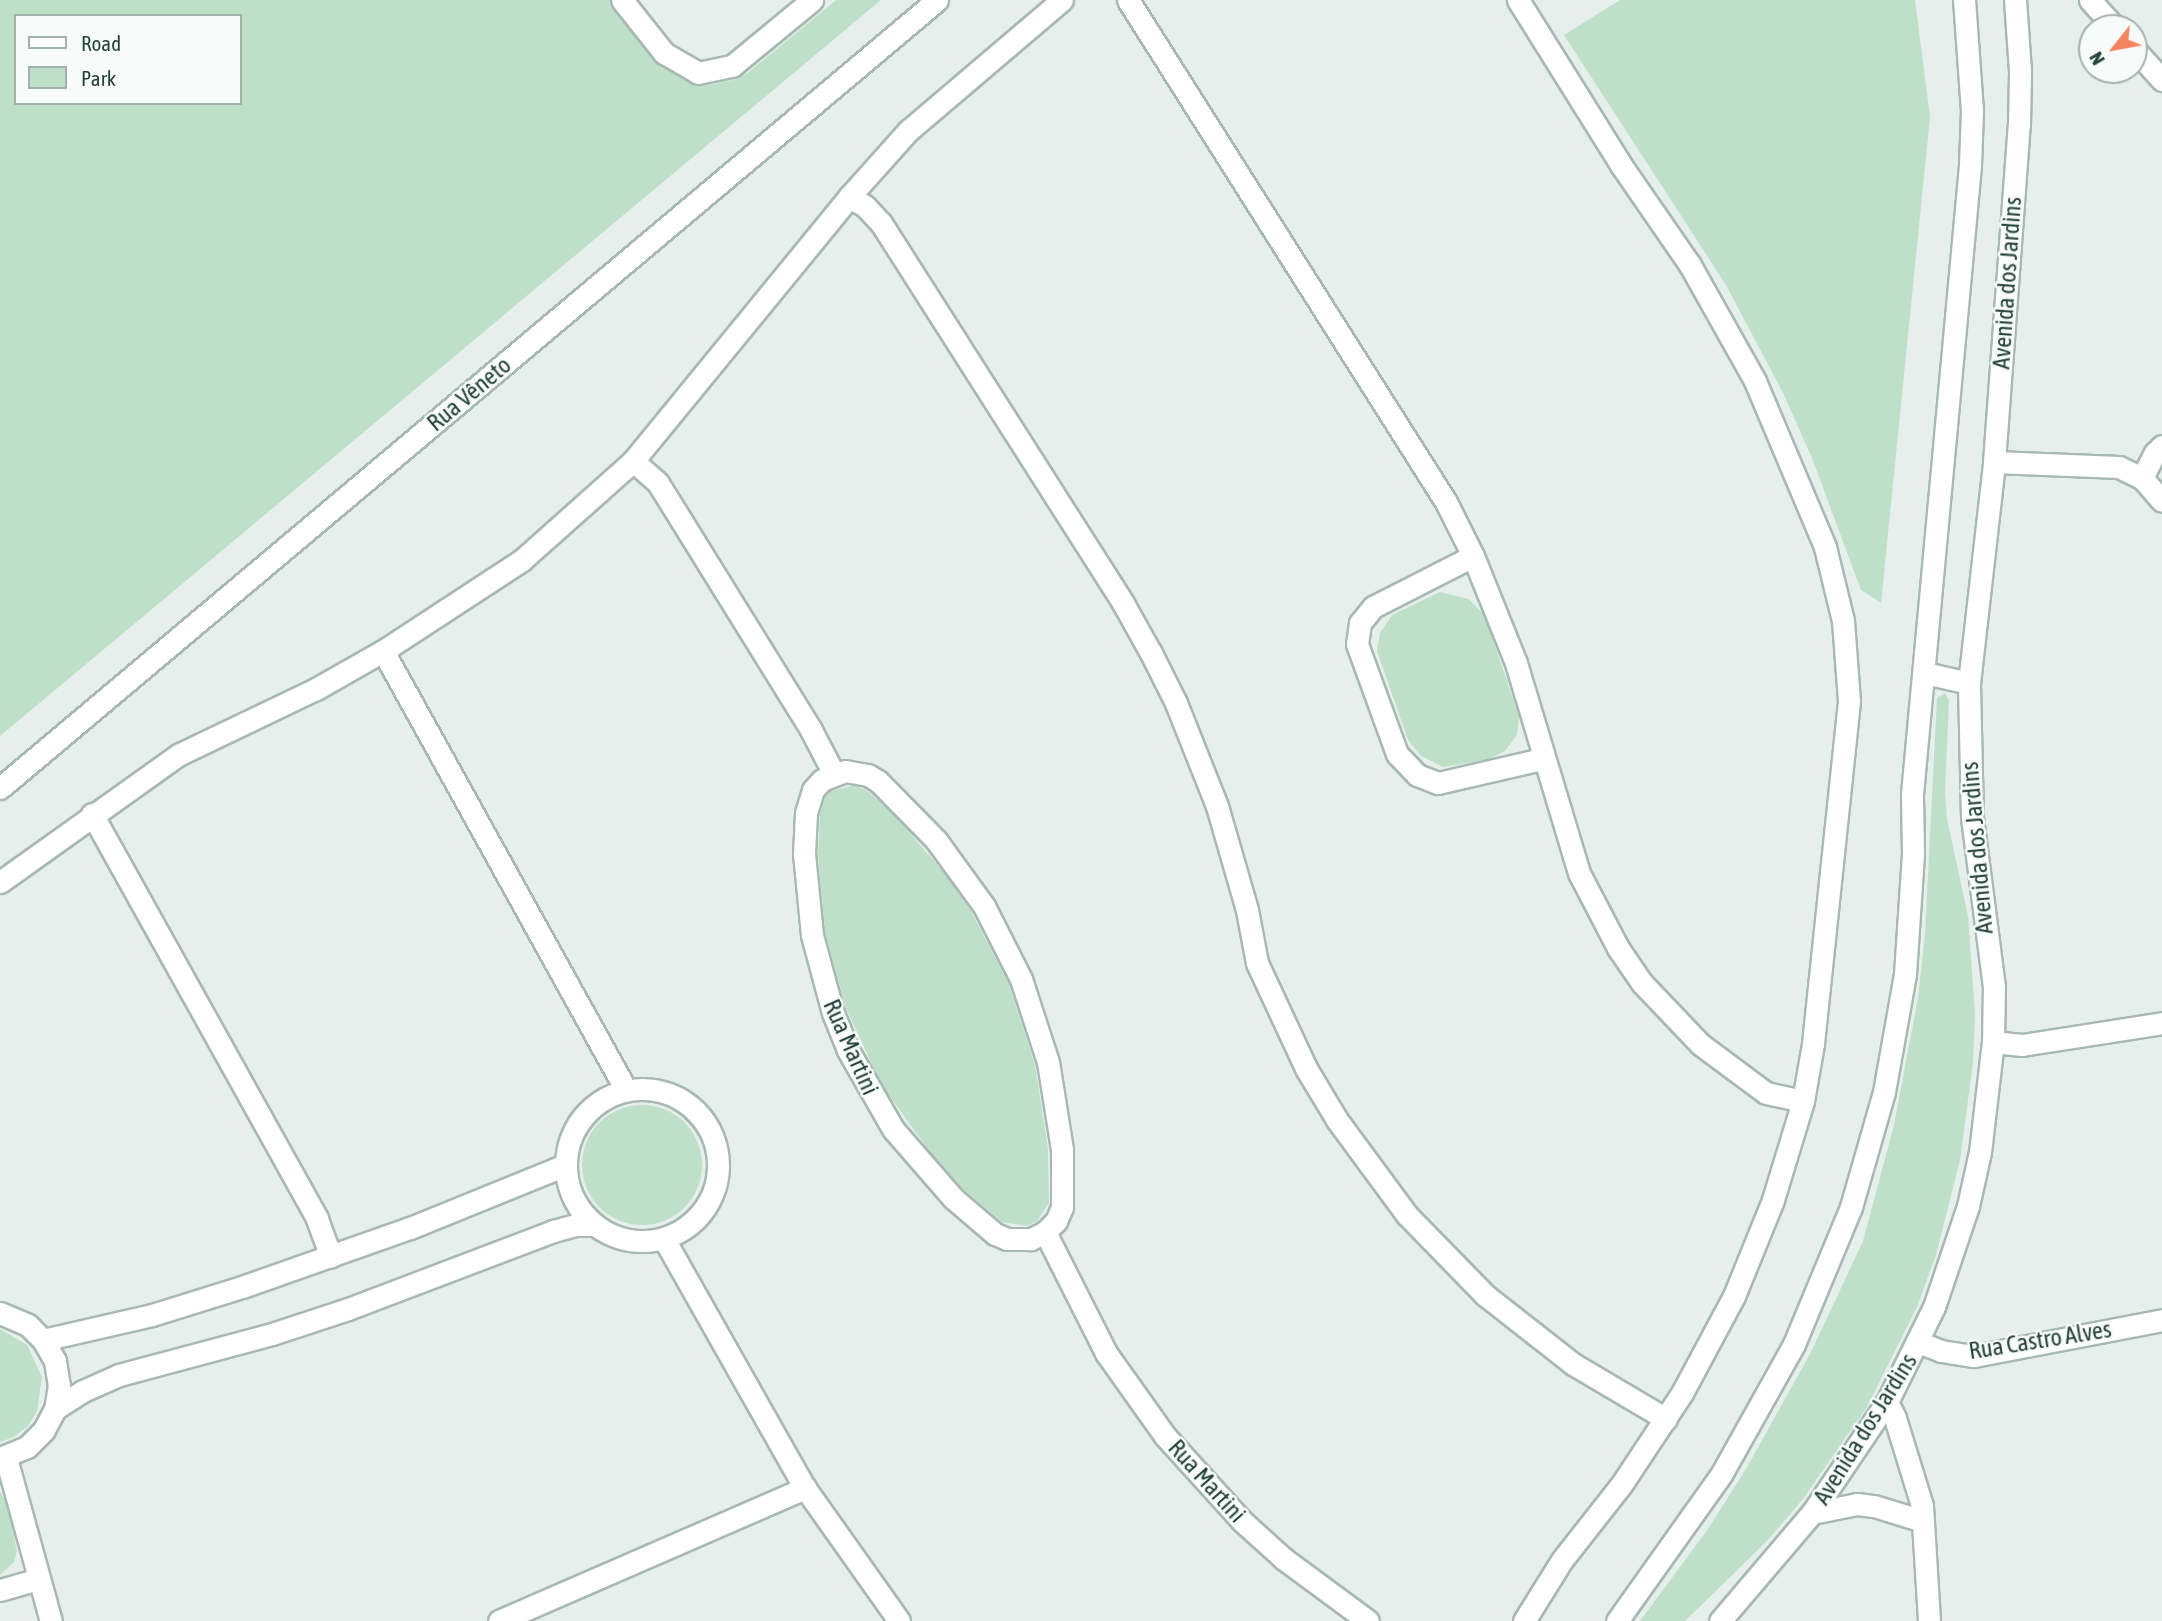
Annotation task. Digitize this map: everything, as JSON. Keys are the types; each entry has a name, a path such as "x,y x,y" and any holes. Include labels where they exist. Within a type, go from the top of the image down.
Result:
{"street":[{"path":"622,0 664,53 698,73 732,66 811,0"},
{"name":"Rua Vêneto","path":"0,788 937,0"},
{"path":"0,882 178,755 305,695 383,651 522,560 633,461 849,197 908,131 1062,0"},
{"path":"1128,0 1414,449 1473,556 1516,663 1542,759 1579,873 1618,948 1642,983 1669,1014 1731,1070 1766,1093 1803,1101"},
{"path":"1518,0 1722,317 1785,446 1825,547 1835,582 1847,648 1849,701 1813,1044 1803,1101 1790,1151 1755,1249 1710,1345 1666,1419 1562,1560 1524,1621"},
{"name":"Avenida dos Jardins","path":"1617,1621 1691,1521 1760,1409 1814,1299 1851,1207 1884,1092 1905,974 1913,854 1912,794 1970,164 1972,111 1964,0"},
{"name":"Avenida dos Jardins","path":"1720,1621 1812,1513 1887,1402 1919,1342 1948,1269 1968,1206 1982,1138 1993,1042 1994,987 1972,817 1969,683 1994,462 2019,125 2015,0"},
{"path":"2090,0 2102,14"},
{"path":"2148,64 2162,80"},
{"path":"849,197 865,206 881,223 1124,603 1151,653 1190,734 1217,806 1247,910 1257,963 1285,1028 1337,1120 1407,1215 1485,1295 1573,1364 1666,1419"},
{"path":"2142,478 2155,453 2162,446"},
{"path":"633,461 658,483 811,730 834,774 857,771 868,775 908,809 961,872 1004,942 1021,979 1048,1062 1062,1149 1062,1207 1056,1221 1045,1232"},
{"path":"1994,462 2119,467 2142,478 2162,500"},
{"path":"1473,556 1373,607 1360,623 1357,644 1397,754 1417,775 1438,783 1542,759"},
{"path":"383,651 626,1090"},
{"path":"1925,673 1969,683"},
{"name":"Rua Martini","path":"834,774 822,780 808,802 804,854 815,948 833,1013 848,1051 893,1129 953,1198 995,1234 1007,1239 1031,1239 1045,1232 1107,1353 1166,1436 1242,1521 1293,1566 1368,1621"},
{"path":"92,814 317,1219 331,1257"},
{"path":"1993,1042 2022,1045 2162,1023"},
{"path":"647,1088 668,1093 687,1103 703,1118 714,1140 719,1164 715,1189 704,1211 686,1228 664,1238 640,1242 616,1237 594,1225 578,1206 569,1187 565,1165 568,1144 577,1124 590,1108 607,1096 626,1090 647,1088"},
{"path":"43,1340 152,1315 331,1257 565,1165"},
{"path":"51,1621 3,1458 27,1447 55,1409 83,1391 119,1375 260,1337 348,1309 553,1231 575,1225 594,1225"},
{"path":"664,1238 805,1488 899,1621"},
{"path":"0,1313 28,1325 43,1340 55,1361 58,1385 55,1409"},
{"name":"Rua Castro Alves","path":"1919,1342 1941,1351 1974,1356 2162,1320"},
{"path":"1887,1402 1895,1418 1922,1506 1928,1621"},
{"path":"499,1621 805,1488"},
{"path":"1812,1513 1857,1504 1882,1508 1923,1521"},
{"path":"0,1590 38,1579"}],"green space":[{"path":"0,0 611,0 665,68 693,83 709,85 737,79 749,72 836,0 881,0 0,736"},
{"path":"1620,0 1915,0 1930,117 1881,603 1861,590 1812,458 1783,393 1726,285 1564,35"},
{"path":"1440,592 1469,599 1485,616 1519,716 1517,735 1505,751 1487,760 1443,767 1421,756 1408,740 1377,651 1380,633 1392,615"},
{"path":"1945,693 1949,701 1945,792 1947,819 1968,916 1975,1014 1973,1063 1960,1160 1936,1255 1917,1307 1867,1407 1803,1499 1767,1541 1685,1621 1640,1621 1708,1529 1746,1469 1811,1352 1863,1241 1894,1125 1918,998 1925,934 1937,698"},
{"path":"855,785 869,792 898,819 950,880 972,913 1009,984 1035,1065 1048,1149 1049,1203 1037,1221 1027,1226 1002,1222 962,1188 932,1155 881,1084 846,1008 825,932 818,854 820,815 825,798 831,791"},
{"path":"642,1105 665,1110 684,1123 697,1142 702,1165 697,1188 684,1207 665,1220 642,1225 619,1220 600,1207 587,1188 582,1165 587,1142 600,1123 619,1110"},
{"path":"0,1329 27,1345 42,1377 37,1411 28,1426 14,1437 0,1442"},
{"path":"0,1491 8,1507 17,1552 14,1562 0,1575"}]}
